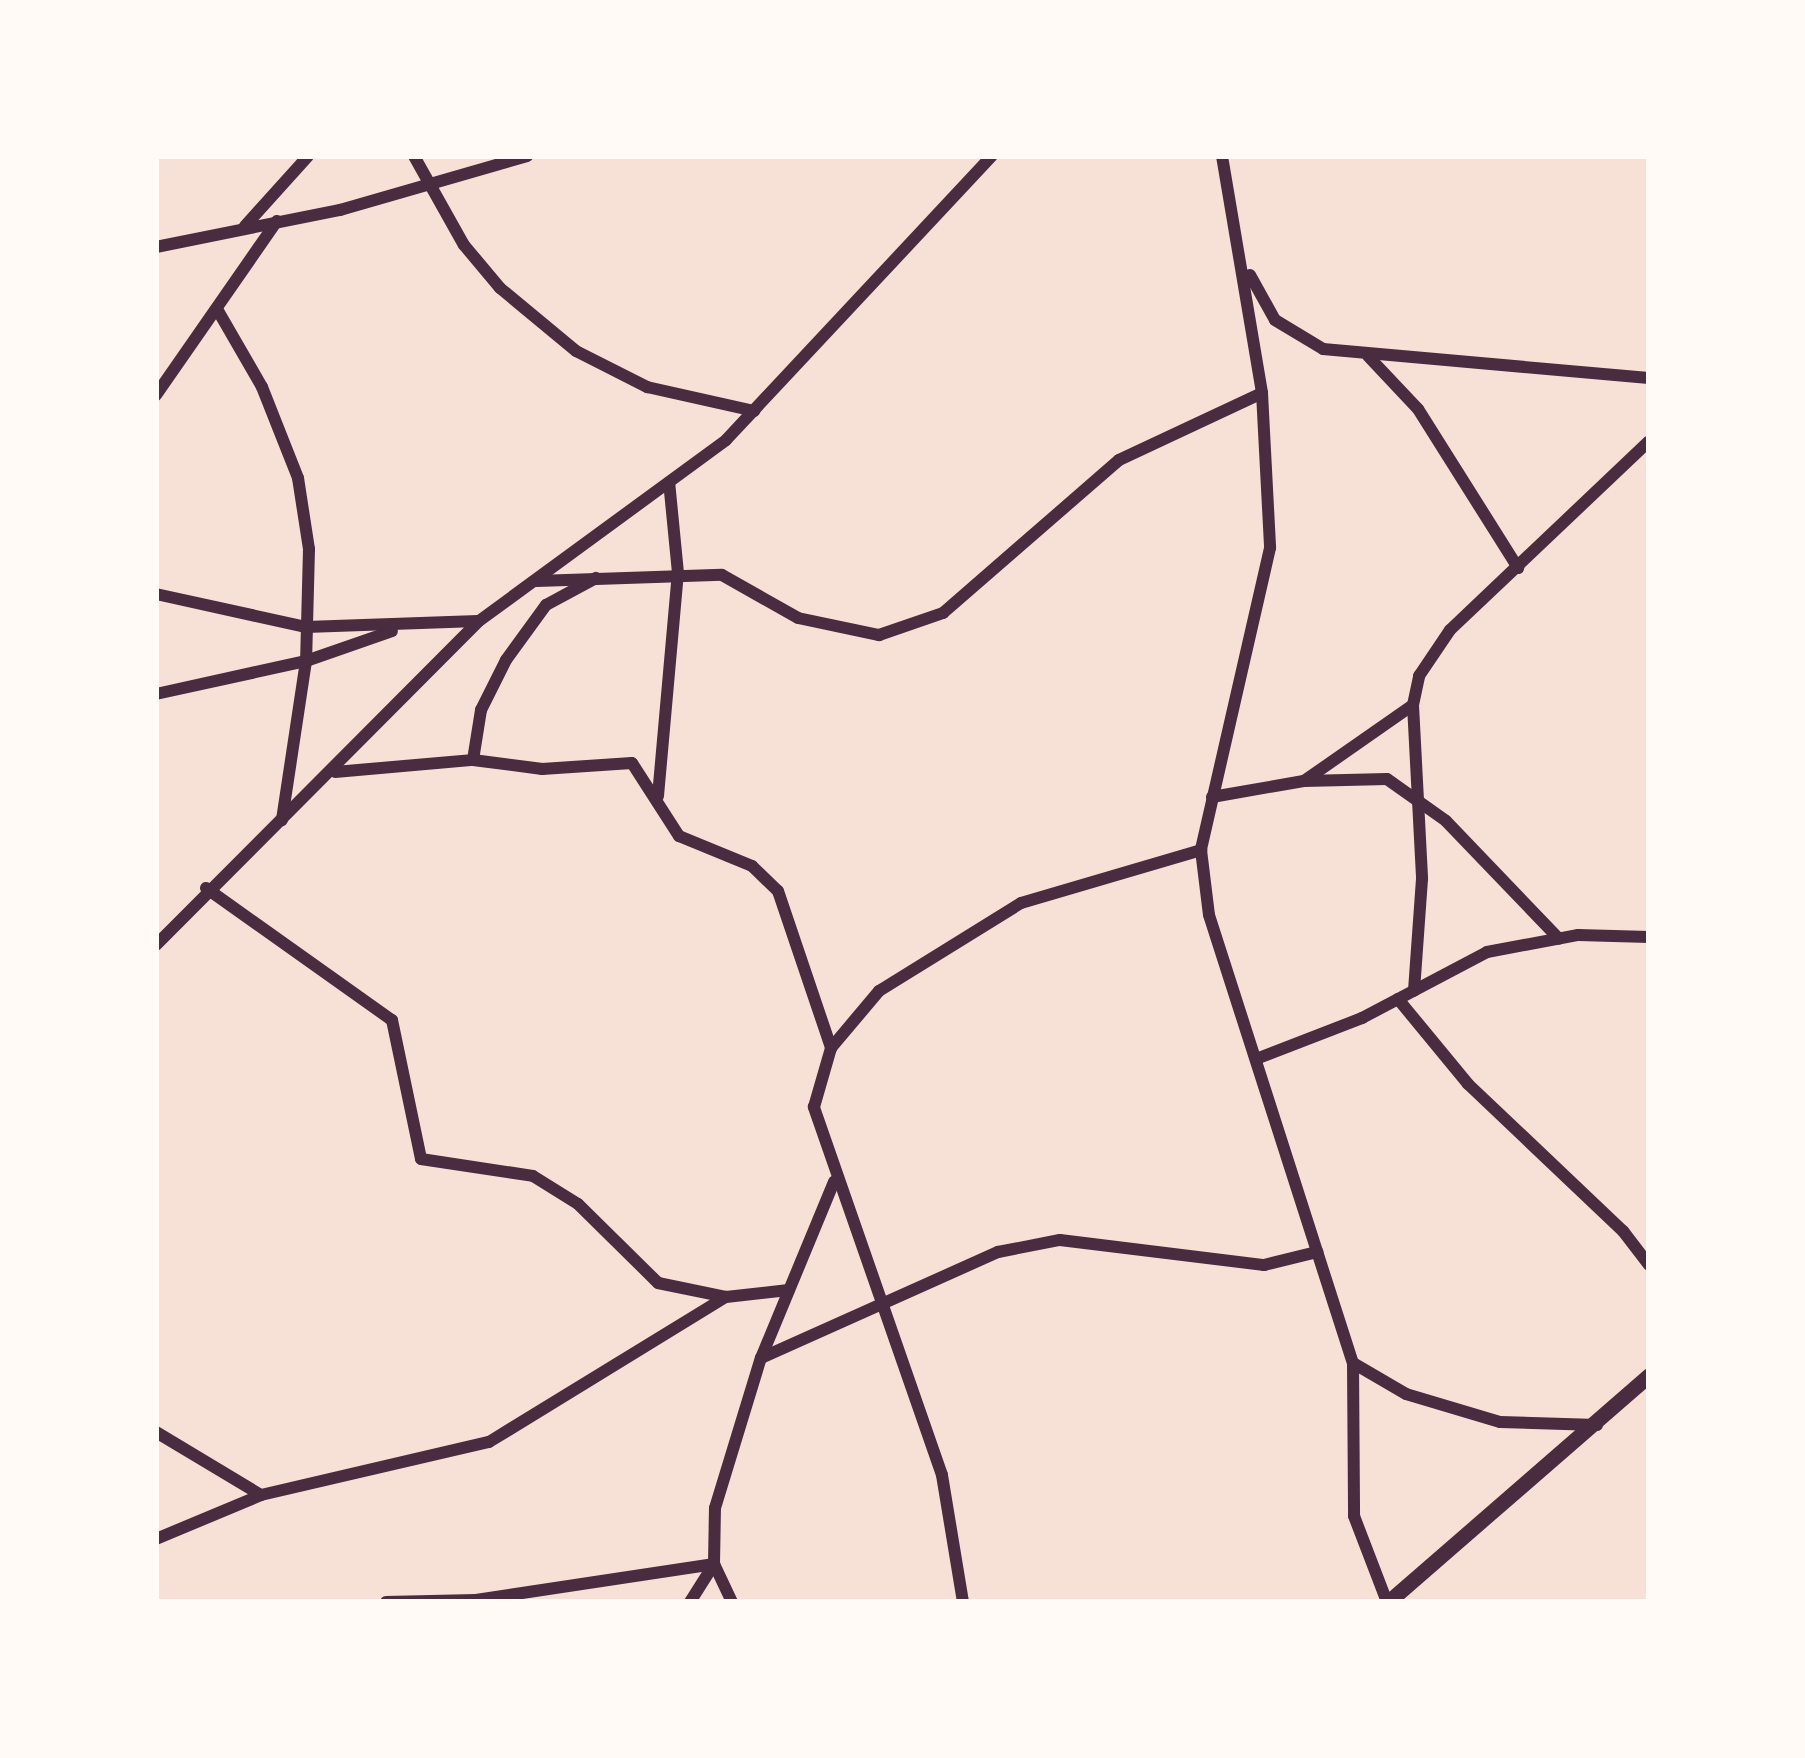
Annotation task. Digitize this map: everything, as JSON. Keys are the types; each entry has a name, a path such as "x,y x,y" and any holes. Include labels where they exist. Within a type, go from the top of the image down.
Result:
{"street":[{"path":"244,227 308,156"},
{"path":"414,156 427,185 500,288 576,351 647,387 754,411"},
{"path":"156,247 427,185 526,156"},
{"path":"156,945 206,888 334,772 479,621 669,482 754,411 992,156"},
{"path":"1222,156 1246,268 1262,393 1270,548 1256,633 1202,850 1209,915 1353,1363 1354,1516 1388,1602 1599,1425 1649,1375"},
{"path":"156,394 277,221"},
{"path":"1246,268 1275,320 1323,349 1649,379"},
{"path":"218,309 262,387 298,478 309,549 306,662 281,822"},
{"path":"1368,356 1418,409 1518,568"},
{"path":"534,581 678,572 722,575 798,619 879,635 944,613 1119,460 1262,393"},
{"path":"1414,991 1418,801 1413,705 1419,676 1450,630 1649,441"},
{"path":"658,796 678,572 669,482"},
{"path":"473,760 482,710 506,660 546,605 603,575"},
{"path":"156,594 306,627 479,621"},
{"path":"156,694 306,662 404,627"},
{"path":"1304,781 1413,705"},
{"path":"334,772 473,760 542,769 632,763 658,796 679,836 752,866 778,891 831,1048"},
{"path":"1212,797 1304,781 1387,778 1418,801 1559,940"},
{"path":"963,1602 942,1475 835,1181 814,1107 831,1048 879,991 1021,903 1202,850"},
{"path":"206,888 392,1020 421,1160 533,1176 578,1204 658,1282 727,1297 789,1290"},
{"path":"1256,1059 1398,999 1487,952 1559,940 1649,937"},
{"path":"1398,999 1468,1084 1623,1231 1649,1265"},
{"path":"731,1602 714,1564 715,1508 761,1358 835,1181"},
{"path":"761,1358 998,1252 1060,1240 1264,1265 1318,1252"},
{"path":"156,1539 261,1495 489,1442 727,1297"},
{"path":"1353,1363 1406,1394 1499,1421 1599,1425"},
{"path":"156,1432 261,1495"},
{"path":"386,1602 476,1600 714,1564"},
{"path":"690,1602 714,1564"}]}
